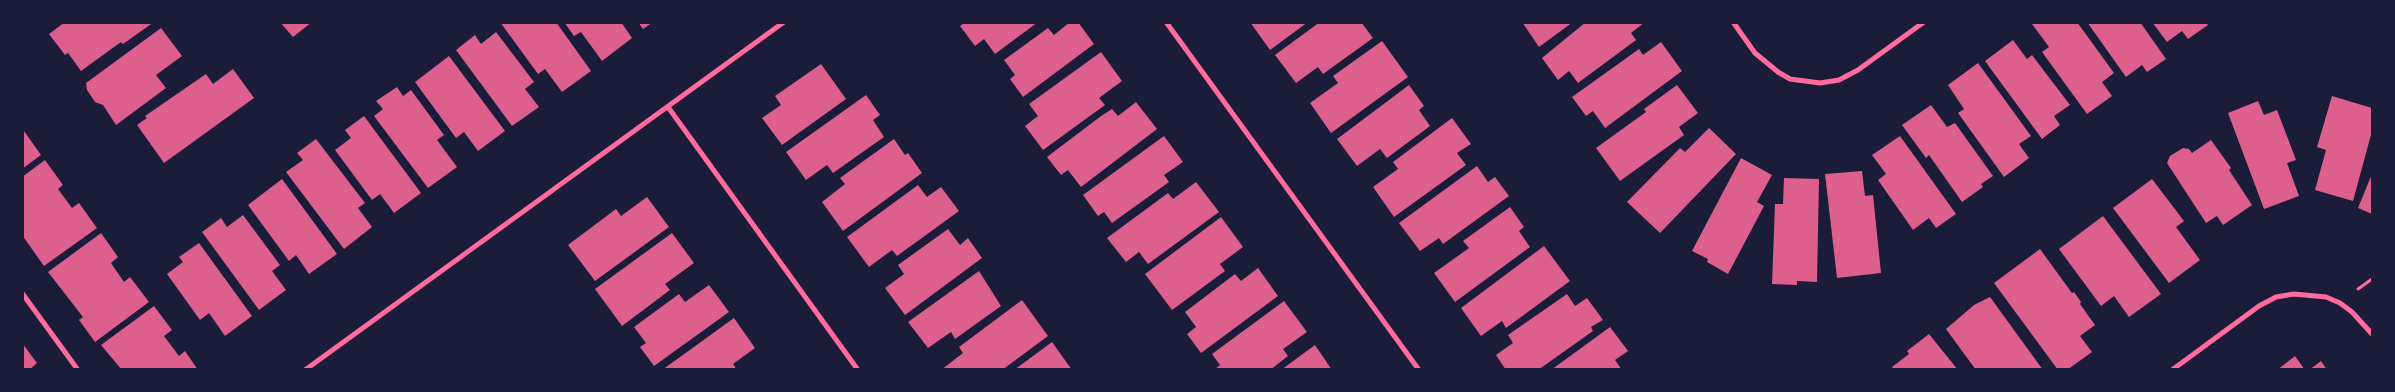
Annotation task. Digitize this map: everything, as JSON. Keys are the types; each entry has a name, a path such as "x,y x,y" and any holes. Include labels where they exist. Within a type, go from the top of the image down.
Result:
{"street":[{"path":"305,370 784,22"},
{"path":"1166,22 1419,370"},
{"path":"1733,22 1755,53 1778,72 1790,79 1820,83 1839,80 1858,70 1924,22"},
{"path":"668,107 858,370"},
{"path":"22,293 78,370"},
{"path":"2172,370 2259,306 2276,297 2294,294 2326,297 2340,303 2352,312 2372,334"}],"building":[{"path":"65,22 154,22 123,44 121,42 81,71 68,53 65,55 49,34"},
{"path":"280,22 312,22 293,37"},
{"path":"500,22 556,22 591,71 562,92 545,69 538,74"},
{"path":"564,22 621,22 632,38 602,61 581,32 574,36"},
{"path":"638,22 653,22 643,29"},
{"path":"965,22 1038,22 995,54 984,39 975,46 960,26"},
{"path":"1070,22 1078,22 1094,44 1023,97 1010,79 1015,75 1004,60 1048,28 1054,35"},
{"path":"1250,22 1308,22 1270,50"},
{"path":"1320,22 1361,22 1373,38 1323,74 1318,67 1296,83 1275,55"},
{"path":"1522,22 1573,22 1539,47"},
{"path":"1586,22 1645,22 1631,33 1636,40 1578,83 1569,71 1558,80 1542,58"},
{"path":"2034,22 2077,22 2114,73 2102,82 2112,96 2087,114 2042,52 2049,47 2032,24"},
{"path":"2087,22 2140,22 2166,59 2147,72 2142,65 2126,77"},
{"path":"2152,22 2206,22 2208,25 2188,39 2182,31 2167,42"},
{"path":"161,28 182,56 156,75 166,88 116,125 103,105 95,102 87,90 86,83"},
{"path":"496,32 534,82 525,89 539,107 512,126 456,50 475,35 481,44"},
{"path":"2013,40 2027,59 2032,55 2070,105 2054,116 2060,125 2042,139 1985,61"},
{"path":"1382,41 1408,77 1331,133 1310,103 1338,83 1333,76"},
{"path":"1661,42 1682,71 1605,128 1593,111 1586,116 1572,97 1639,49 1643,55"},
{"path":"1101,52 1122,81 1099,98 1105,105 1043,150 1025,126 1038,116 1029,104"},
{"path":"449,56 505,131 478,151 464,132 456,138 415,82"},
{"path":"1978,63 2031,136 2019,144 2029,158 2004,177 1958,113 1964,109 1948,85"},
{"path":"821,64 846,99 782,145 762,118 781,105 775,96"},
{"path":"233,69 254,98 164,163 137,125 147,118 145,116 206,74 213,84"},
{"path":"1409,85 1424,106 1419,110 1430,126 1387,158 1380,149 1357,166 1337,139"},
{"path":"1677,85 1698,113 1679,127 1684,135 1620,181 1596,148 1646,112 1644,109"},
{"path":"397,87 403,96 411,90 444,135 437,140 457,167 428,188 374,116 383,109 376,101"},
{"path":"866,95 880,115 873,120 884,137 833,173 827,165 806,180 786,152"},
{"path":"2332,96 2372,108 2372,131 2353,201 2315,190 2326,150 2317,147"},
{"path":"2258,101 2264,115 2277,110 2296,160 2287,163 2299,196 2264,209 2228,113"},
{"path":"1136,102 1157,129 1081,187 1068,170 1061,175 1047,157 1112,109 1118,116"},
{"path":"1931,105 1947,127 1955,123 1993,176 1981,184 1983,187 1962,202 1929,155 1926,158 1902,125"},
{"path":"364,116 421,193 394,213 380,194 372,200 335,150 351,138 345,130"},
{"path":"1452,118 1471,144 1457,153 1466,165 1394,217 1373,187 1398,169 1393,162"},
{"path":"1709,128 1736,154 1660,233 1627,202 1680,148 1685,152"},
{"path":"24,131 41,155 22,169 22,132"},
{"path":"1164,136 1183,162 1164,175 1169,182 1112,223 1104,212 1098,216 1083,195"},
{"path":"1900,136 1956,214 1936,228 1929,218 1913,230 1878,180 1886,174 1872,155"},
{"path":"316,139 365,203 358,208 372,227 344,249 286,172 303,160 297,153"},
{"path":"894,139 905,155 908,153 922,173 843,231 822,202 845,184 840,178"},
{"path":"2211,140 2231,168 2229,170 2252,205 2223,225 2217,216 2206,223 2167,163 2170,156 2183,148 2189,149 2192,153"},
{"path":"1741,158 1772,175 1757,202 1764,206 1728,274 1707,262 1708,259 1692,251"},
{"path":"45,160 63,185 58,189 72,208 79,203 97,228 44,266 22,235 22,177"},
{"path":"1477,166 1488,182 1495,177 1509,196 1443,244 1439,238 1420,251 1399,223"},
{"path":"1862,171 1865,196 1873,195 1881,273 1837,278 1825,174"},
{"path":"2372,174 2372,214 2358,208"},
{"path":"1784,178 1819,179 1817,282 1797,281 1797,285 1772,284 1775,204 1783,204"},
{"path":"282,179 337,254 309,274 296,255 289,261 248,205"},
{"path":"2152,179 2184,221 2176,227 2200,260 2169,283 2113,208"},
{"path":"1196,182 1219,212 1148,264 1139,252 1126,262 1107,238 1168,193 1173,199"},
{"path":"918,185 927,197 941,187 959,211 897,256 892,250 869,267 847,237"},
{"path":"647,197 669,227 595,281 568,245 616,209 621,216"},
{"path":"1510,207 1524,227 1519,231 1530,247 1455,302 1434,273 1469,248 1463,241"},
{"path":"243,215 280,265 272,271 286,290 259,310 202,232 221,218 227,227"},
{"path":"2103,216 2161,294 2129,317 2114,296 2101,306 2059,249"},
{"path":"1221,217 1243,247 1220,264 1225,271 1172,310 1145,274"},
{"path":"948,229 960,245 968,238 982,258 905,315 885,288 904,274 898,265"},
{"path":"101,233 118,257 111,263 124,282 130,277 149,302 95,342 79,320 83,317 48,272"},
{"path":"672,233 694,263 665,284 670,290 622,326 595,289"},
{"path":"199,243 252,316 225,336 209,313 200,320 167,274 183,262 179,257"},
{"path":"1544,246 1570,281 1506,328 1502,321 1481,336 1461,308"},
{"path":"2040,249 2072,293 2074,292 2095,325 2080,336 2092,352 2067,370 2058,370 1994,283"},
{"path":"1258,268 1278,296 1201,353 1187,334 1196,327 1185,312 1235,274 1241,281"},
{"path":"979,271 1001,306 955,339 951,332 928,348 908,322"},
{"path":"709,285 729,312 654,366 640,347 646,343 634,327 679,294 685,302"},
{"path":"1567,294 1575,306 1587,298 1603,320 1591,327 1593,331 1538,370 1506,370 1496,355 1513,343 1508,335"},
{"path":"1990,297 2043,370 1976,370 1946,329 1974,305"},
{"path":"1022,300 1048,336 1002,370 941,370 963,353 959,347"},
{"path":"1284,301 1307,332 1283,349 1288,356 1270,370 1214,370 1220,365 1212,354"},
{"path":"154,306 172,330 164,336 179,356 185,351 198,370 122,370 101,345"},
{"path":"734,318 755,348 733,364 737,370 662,370"},
{"path":"1610,327 1628,351 1615,360 1622,370 1551,370"},
{"path":"1929,334 1958,370 1894,370 1892,367 1909,354 1907,351"},
{"path":"1052,342 1072,370 1014,370"},
{"path":"22,343 37,363 29,370 22,370"},
{"path":"1315,345 1332,370 1281,370"},
{"path":"2295,356 2305,370 2277,370"},
{"path":"2321,361 2327,370 2309,370"}]}
